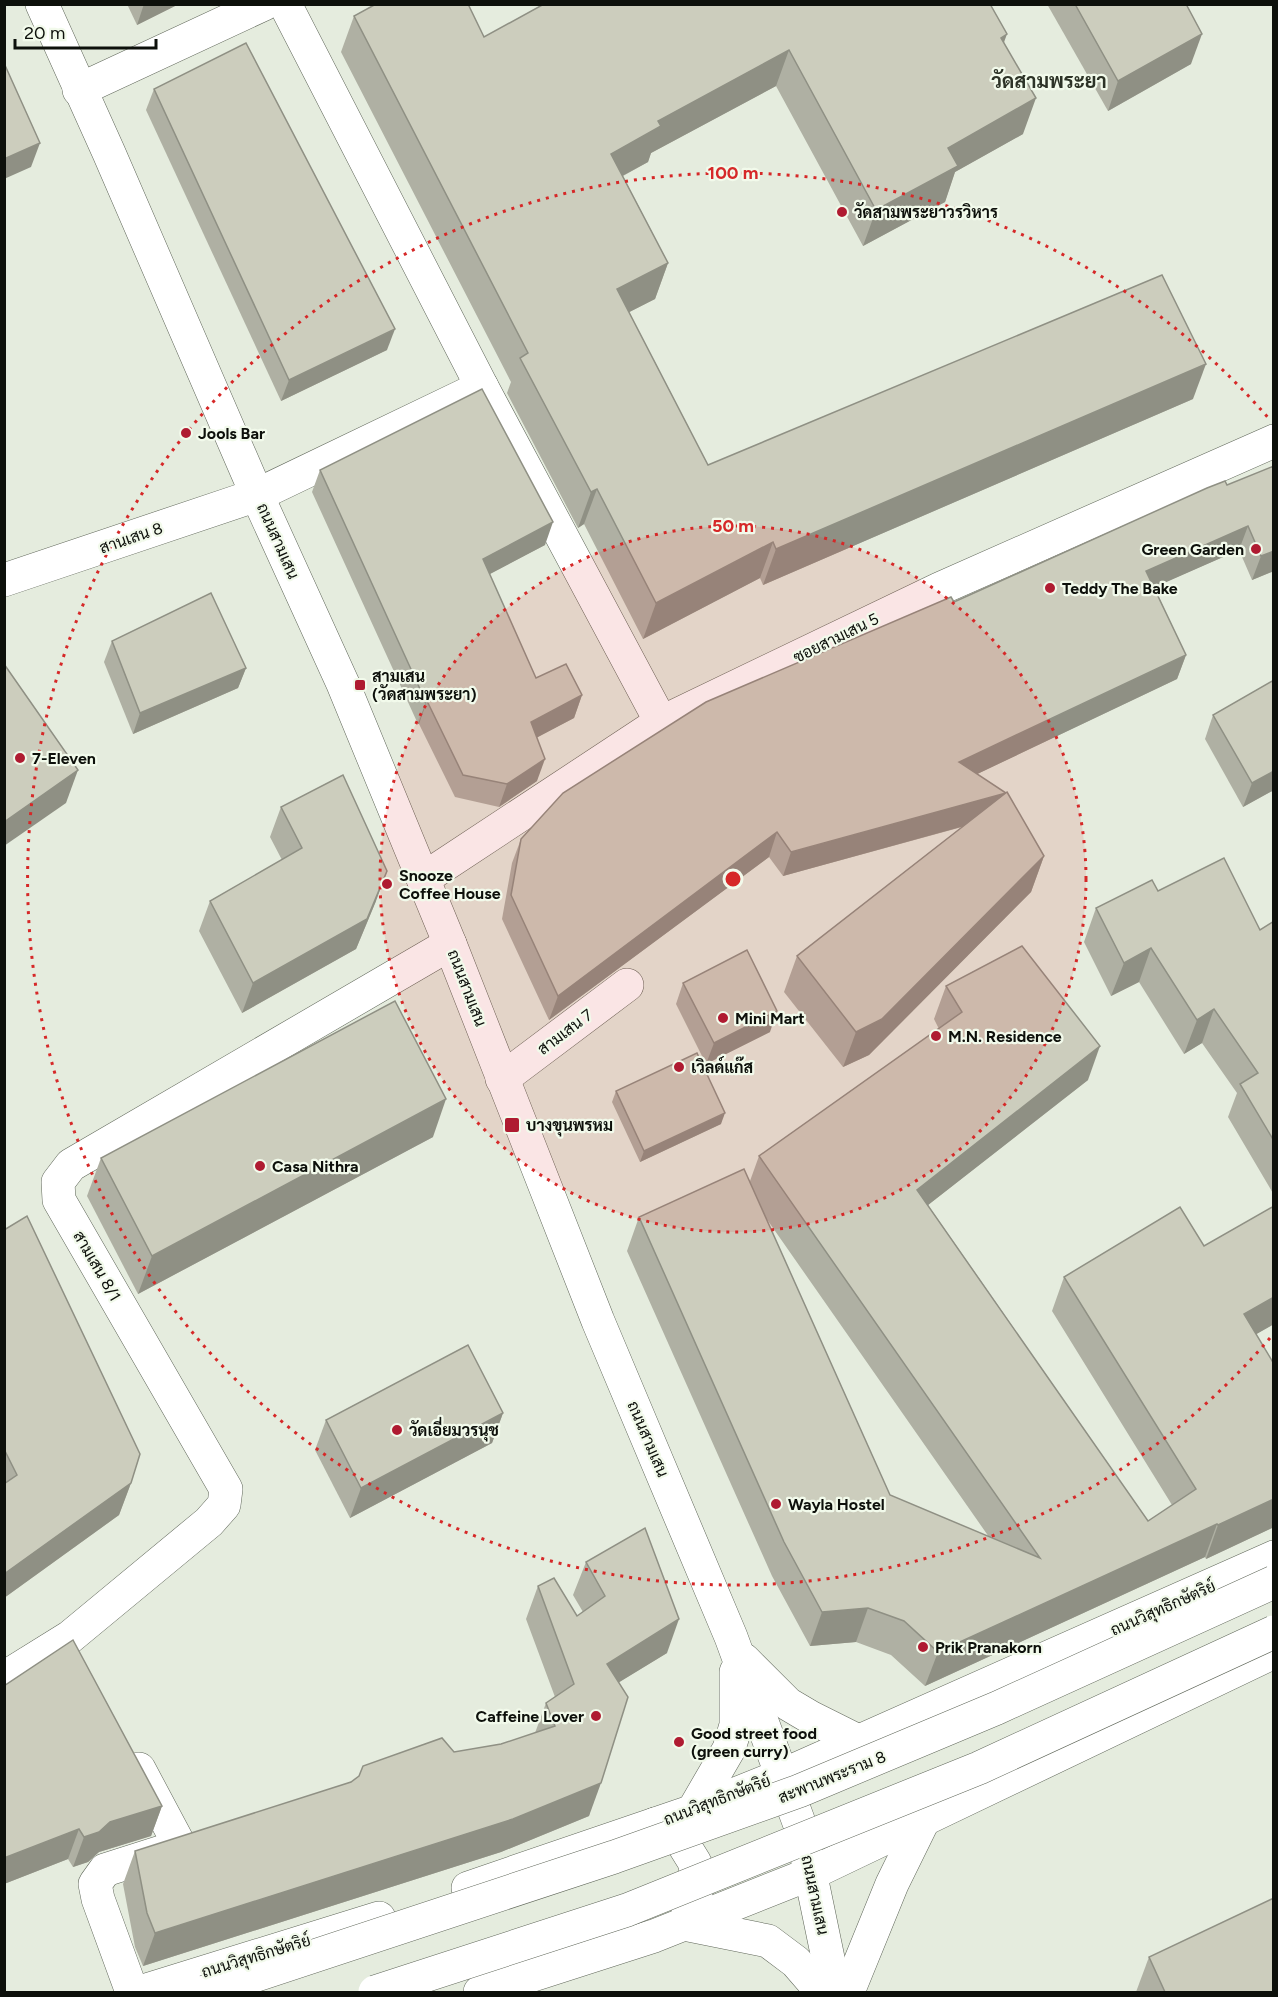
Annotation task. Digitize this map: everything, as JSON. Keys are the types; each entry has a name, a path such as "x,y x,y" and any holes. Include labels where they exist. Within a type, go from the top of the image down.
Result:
{"street":[{"name":"ถนนสามเสน","path":"42,4 257,495 343,684 450,944 598,1321 737,1652 801,1828 836,1992"},
{"path":"79,90 264,4"},
{"path":"285,4 482,387 661,722"},
{"name":"สานเสน 8","path":"4,580 257,495 482,387"},
{"name":"ซอยสามเสน 5","path":"423,879 661,722 939,589 1274,441"},
{"name":"สามเสน 8/1","path":"4,1678 76,1648 209,1522 224,1506 226,1489 59,1200 58,1182 71,1165 450,944"},
{"name":"สามเสน 7","path":"502,1079 627,985"},
{"name":"ถนนวิสุทธิกษัตริย์","path":"140,1992 393,1914 693,1811 860,1742 1274,1557"},
{"name":"สะพานพระราม 8","path":"205,1992 615,1857 799,1791 997,1708 1274,1582"},
{"path":"375,1992 627,1910 979,1768 1274,1632"},
{"path":"737,1652 788,1704 860,1742"},
{"path":"693,1811 729,1749 736,1725 737,1652"},
{"path":"480,1992 677,1927 810,1874 1274,1652"},
{"path":"125,1742 180,1846"},
{"path":"848,1992 892,1884 924,1819"},
{"path":"655,1824 679,1837 695,1863 697,1889 677,1927"},
{"path":"132,1992 94,1884 105,1870 213,1835"},
{"path":"677,1927 768,1941 796,1962 822,1992"}],"building":[{"path":"376,4 468,4 484,37 544,4 990,4 1007,34 1001,38 1036,98 948,148 958,166 876,210 789,50 658,121 661,126 611,154 668,263 617,289 708,465 1162,275 1206,364 776,549 773,542 656,603 597,489 591,492 520,358 528,353 354,16"},
{"path":"1075,4 1186,4 1202,34 1118,81"},
{"path":"246,43 395,329 289,380 154,89"},
{"path":"4,63 40,143 4,159"},
{"path":"482,389 553,522 483,559 536,678 566,664 582,695 531,722 545,759 507,784 463,775 426,702 320,470"},
{"path":"1274,466 1274,551 1261,556 1248,526 1146,571 1186,655 959,762 1006,793 791,852 777,832 558,996 511,895 521,839 563,793 706,702 951,597 954,602 1207,488 1225,481 1227,485"},
{"path":"211,593 246,668 140,713 112,641"},
{"path":"4,664 78,770 4,822"},
{"path":"1274,680 1274,771 1252,783 1213,715"},
{"path":"343,775 387,871 367,919 253,983 210,901 302,848 281,807"},
{"path":"1007,792 1044,856 882,1019 856,1032 797,956"},
{"path":"1224,858 1260,930 1274,921 1274,1141 1240,1084 1258,1073 1214,1009 1197,1020 1151,948 1124,963 1096,908 1152,880 1158,891"},
{"path":"1022,946 1100,1046 917,1190 1148,1521 1196,1489 1064,1277 1180,1207 1204,1246 1274,1206 1274,1297 1244,1314 1274,1364 1274,1499 938,1652 904,1621 868,1608 822,1612 784,1542 639,1217 744,1169 890,1495 1040,1558 759,1156 962,1012 946,986"},
{"path":"747,950 777,1011 714,1043 683,983"},
{"name":"Casa Nithra","path":"395,1001 446,1099 152,1256 101,1158"},
{"path":"697,1053 725,1113 644,1151 616,1091"},
{"path":"27,1216 140,1454 131,1483 4,1574 4,1484 17,1475 4,1449 4,1230"},
{"path":"468,1345 503,1413 361,1488 326,1420"},
{"path":"645,1528 679,1619 607,1664 628,1697 601,1783 513,1819 155,1933 147,1913 135,1851 351,1782 359,1776 363,1766 442,1738 454,1752 501,1744 555,1726 546,1703 574,1684 538,1586 554,1578 577,1616 605,1596 586,1562"},
{"path":"73,1640 162,1806 110,1822 99,1832 84,1837 79,1829 4,1858 4,1686"},
{"path":"1274,1898 1274,1992 1165,1992 1149,1957"}],"place":[{"name":"วัดสามพระยาวรวิหาร","path":"842,212"},
{"name":"Jools Bar","path":"186,433"},
{"name":"Green Garden","path":"1256,549"},
{"name":"Teddy The Bake","path":"1050,588"},
{"name":"สามเสน (วัดสามพระยา)","path":"360,685"},
{"name":"7-Eleven","path":"20,758"},
{"name":"Snooze Coffee House","path":"387,884"},
{"name":"Mini Mart","path":"723,1018"},
{"name":"M.N. Residence","path":"936,1036"},
{"name":"เวิลด์แก๊ส","path":"679,1067"},
{"name":"บางขุนพรหม","path":"512,1125"},
{"name":"Casa Nithra","path":"260,1166"},
{"name":"วัดเอี่ยมวรนุช","path":"397,1430"},
{"name":"Wayla Hostel","path":"776,1504"},
{"name":"Prik Pranakorn","path":"923,1647"},
{"name":"Caffeine Lover","path":"596,1716"},
{"name":"Good street food (green curry)","path":"679,1742"}],"district":[{"name":"วัดสามพระยา","path":"1049,81"}]}
